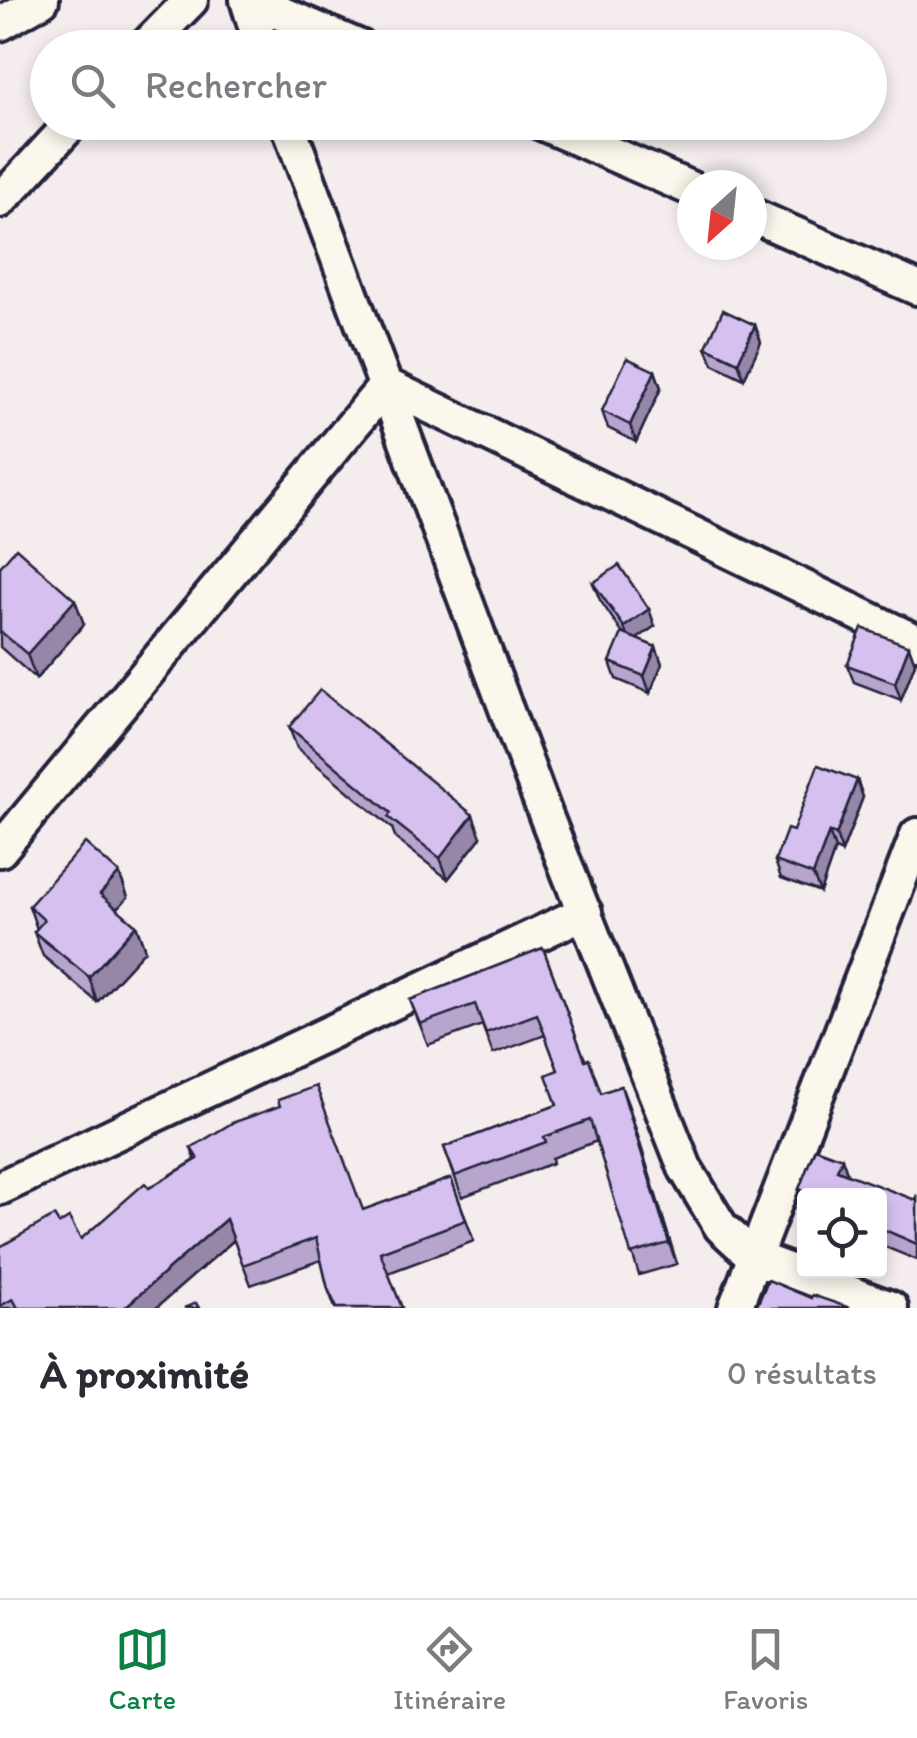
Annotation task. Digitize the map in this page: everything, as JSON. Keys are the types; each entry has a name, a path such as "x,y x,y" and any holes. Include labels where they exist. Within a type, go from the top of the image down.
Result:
{"street":[{"path":"0,24 42,0"},
{"path":"162,30 191,0"},
{"path":"249,0 257,30"},
{"path":"249,0 320,30"},
{"path":"0,201 56,140"},
{"path":"294,140 445,548 685,1168 721,1227 756,1258 892,1308"},
{"path":"580,140 677,182"},
{"path":"767,222 917,288"},
{"path":"386,385 917,642"},
{"path":"0,850 386,385"},
{"path":"735,1308 917,834"},
{"path":"0,1188 584,912"}],"building":[{"path":"723,310 755,325 738,362 706,347"},
{"path":"627,358 655,371 630,425 602,411"},
{"path":"16,548 75,600 27,654 0,631 0,567"},
{"path":"619,565 649,609 624,627 593,583"},
{"path":"862,628 909,646 895,683 847,665"},
{"path":"622,633 656,647 644,676 610,662"},
{"path":"320,690 473,815 440,858 388,817 391,813 289,727"},
{"path":"818,765 857,780 836,835 829,832 813,875 775,861 787,829 793,831"},
{"path":"85,843 119,873 100,894 136,925 89,977 34,932 44,920 29,906"},
{"path":"543,948 601,1093 621,1086 669,1243 631,1254 590,1120 544,1137 546,1142 455,1176 444,1147 557,1105 546,1075 558,1070 537,1014 486,1033 475,1004 420,1024 410,1000"},
{"path":"316,1086 363,1210 451,1178 466,1220 380,1252 402,1308 337,1308 328,1289 316,1238 243,1265 226,1219 124,1308 18,1308 13,1299 0,1306 0,1247 54,1216 59,1224 69,1218 81,1239 145,1183 149,1188 198,1159 191,1148 232,1123 280,1106 278,1100"},
{"path":"815,1148 842,1158 837,1170 884,1188 799,1188"},
{"path":"887,1189 915,1200 917,1195 917,1244 887,1231"},
{"path":"768,1280 811,1298 812,1295 850,1308 756,1308"}]}
